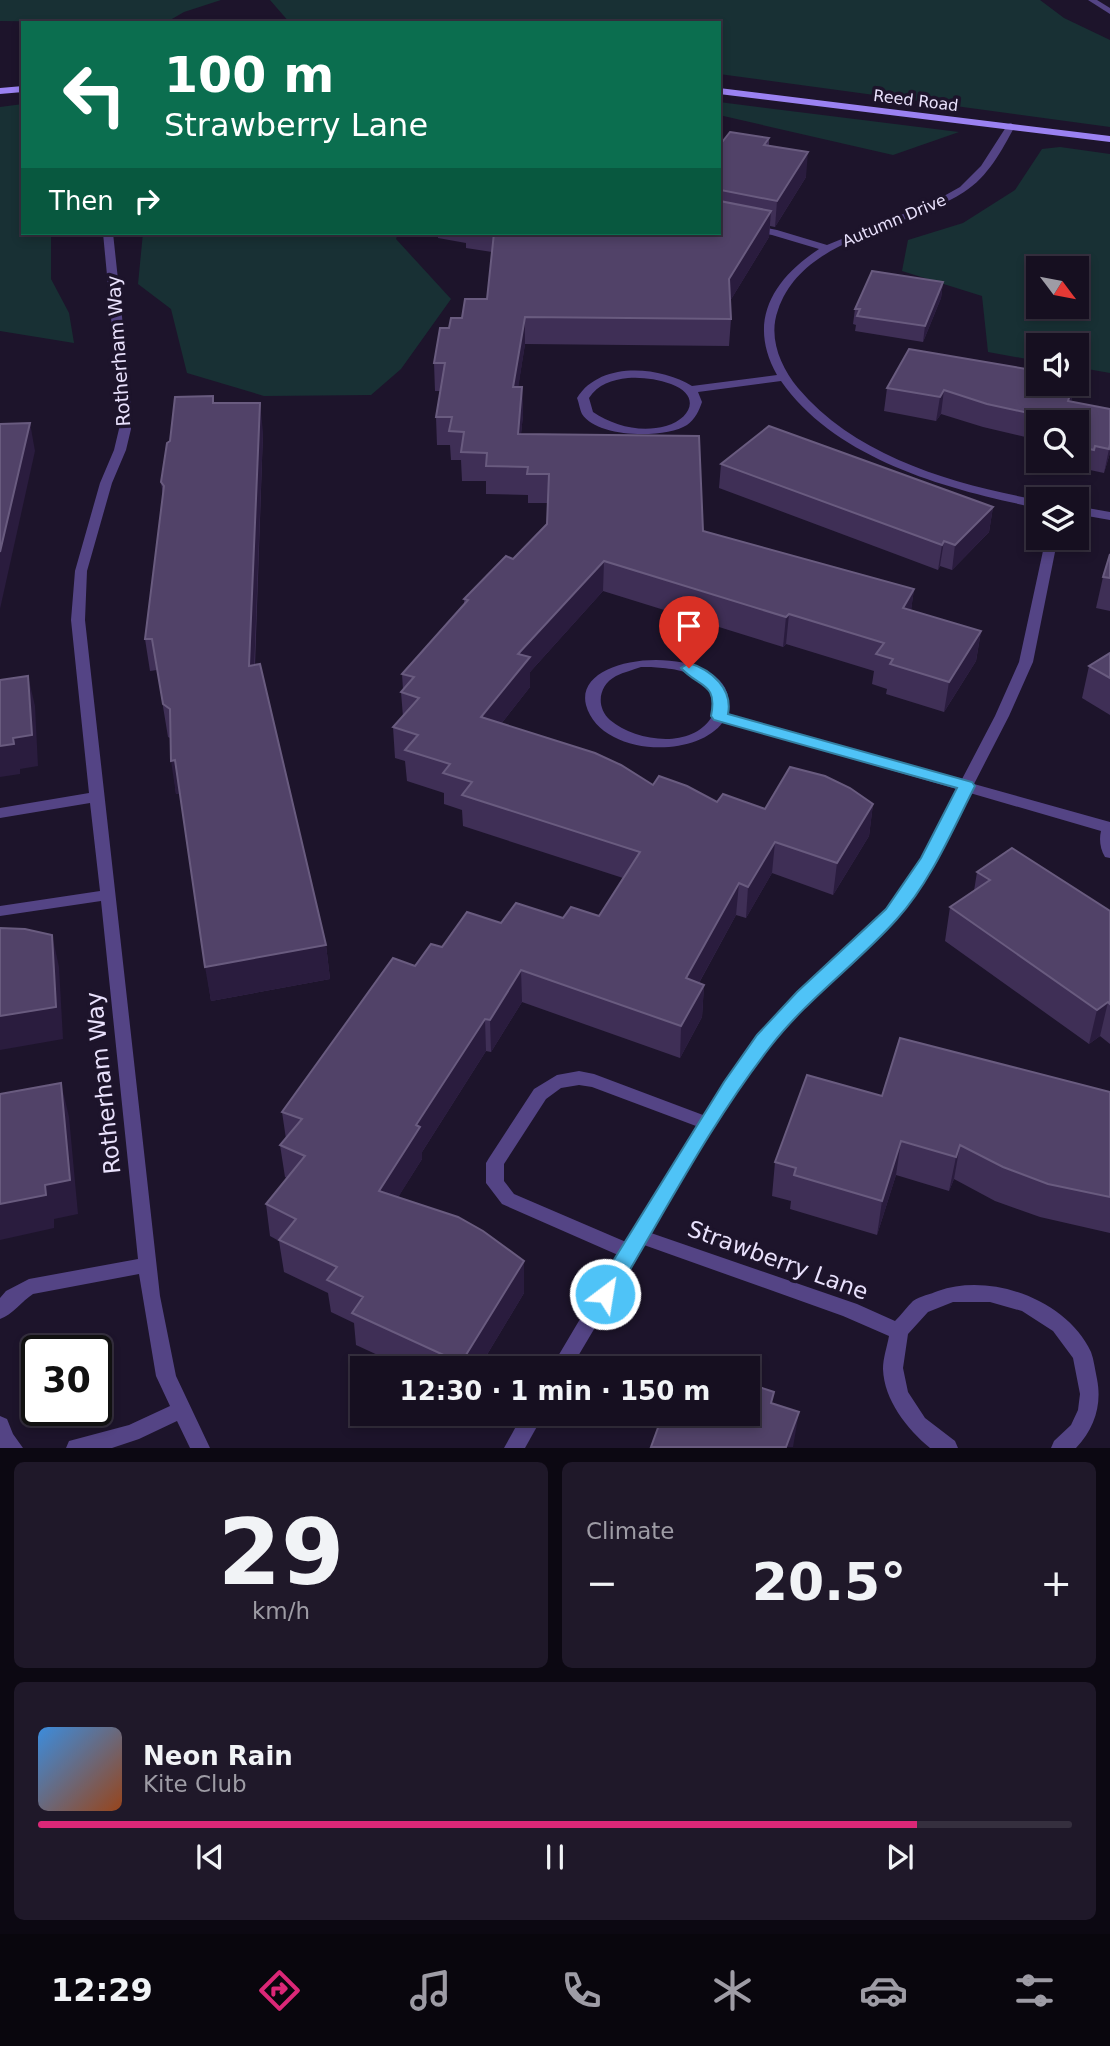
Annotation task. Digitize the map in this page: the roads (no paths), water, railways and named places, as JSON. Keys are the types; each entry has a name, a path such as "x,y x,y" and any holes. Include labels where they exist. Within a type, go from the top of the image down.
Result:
{"street":[{"path":"1092,0 1110,12"},
{"path":"0,91 21,89"},
{"name":"Reed Road","path":"721,91 1110,139"},
{"name":"Autumn Drive","path":"1011,126 997,153 962,190 912,215 828,249 795,272 773,305 768,335 773,356 784,377 813,410 872,450 942,480 1026,500"},
{"name":"Autumn Drive","path":"721,221 774,232 828,249"},
{"name":"Rotherham Way","path":"108,235 124,391 125,429 120,450 106,483 81,571 78,620 148,1265 166,1376 200,1447"},
{"path":"690,390 696,407 689,417 674,426 654,431 620,429 601,423 587,414 583,403 586,392 597,383 625,375 657,376 690,390 784,377"},
{"path":"1089,512 1110,516"},
{"path":"568,1356 706,1123 764,1041 803,997 892,914 928,860 1026,662 1049,550"},
{"path":"666,663 689,668 708,678 723,701 719,716 707,730 687,740 649,743 614,732 598,719 592,703 596,687 608,674 629,666 666,663"},
{"path":"719,716 1110,827 1107,837 1110,853"},
{"path":"0,813 97,797"},
{"path":"0,911 107,895"},
{"name":"Strawberry Lane","path":"706,1123 594,1081 571,1078 550,1085 540,1094 498,1157 493,1176 502,1195 634,1244 850,1310 899,1332"},
{"path":"0,1311 13,1297 29,1287 148,1265"},
{"path":"948,1447 922,1429 900,1398 892,1364 899,1332 920,1308 950,1294 986,1291 1024,1301 1041,1311 1070,1336 1080,1352 1091,1385 1085,1418 1077,1432 1060,1447"},
{"path":"76,1447 132,1433 181,1410"},
{"path":"0,1425 5,1439 13,1447"},
{"path":"514,1447 527,1426"}]}
